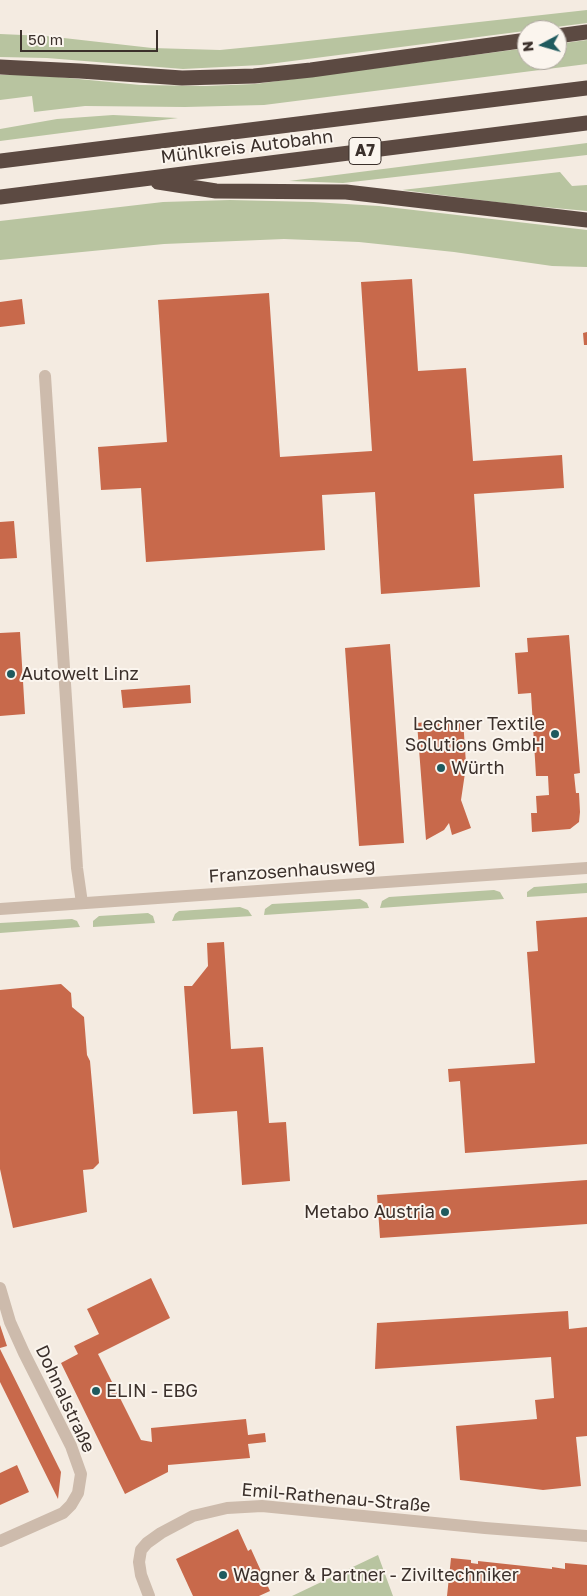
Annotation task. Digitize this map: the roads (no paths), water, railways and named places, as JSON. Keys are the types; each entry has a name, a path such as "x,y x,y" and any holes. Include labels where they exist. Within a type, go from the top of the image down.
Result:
{"highway":[{"path":"567,35 587,32"},
{"path":"0,67 80,70 182,78 254,76 517,41"},
{"name":"Mühlkreis Autobahn","path":"0,161 587,88"},
{"name":"Mühlkreis Autobahn","path":"0,197 587,123"},
{"path":"142,179 216,191 346,192 587,220"}],"street":[{"path":"45,376 77,868 82,903"},
{"name":"Franzosenhausweg","path":"0,909 587,868"},
{"name":"Dohnalstraße","path":"0,1288 10,1322 71,1446 81,1474 78,1493 71,1505 63,1513 0,1541"},
{"name":"Emil-Rathenau-Straße","path":"149,1596 141,1575 139,1562 141,1550 147,1543 161,1533 194,1516 227,1508 262,1506 484,1528 587,1536"}],"place":[{"name":"Autowelt Linz","path":"11,674"},
{"name":"Lechner Textile Solutions GmbH","path":"555,734"},
{"name":"Würth","path":"441,768"},
{"name":"Metabo Austria","path":"445,1212"},
{"name":"ELIN - EBG","path":"96,1391"},
{"name":"Wagner & Partner - Ziviltechniker","path":"223,1575"}]}
